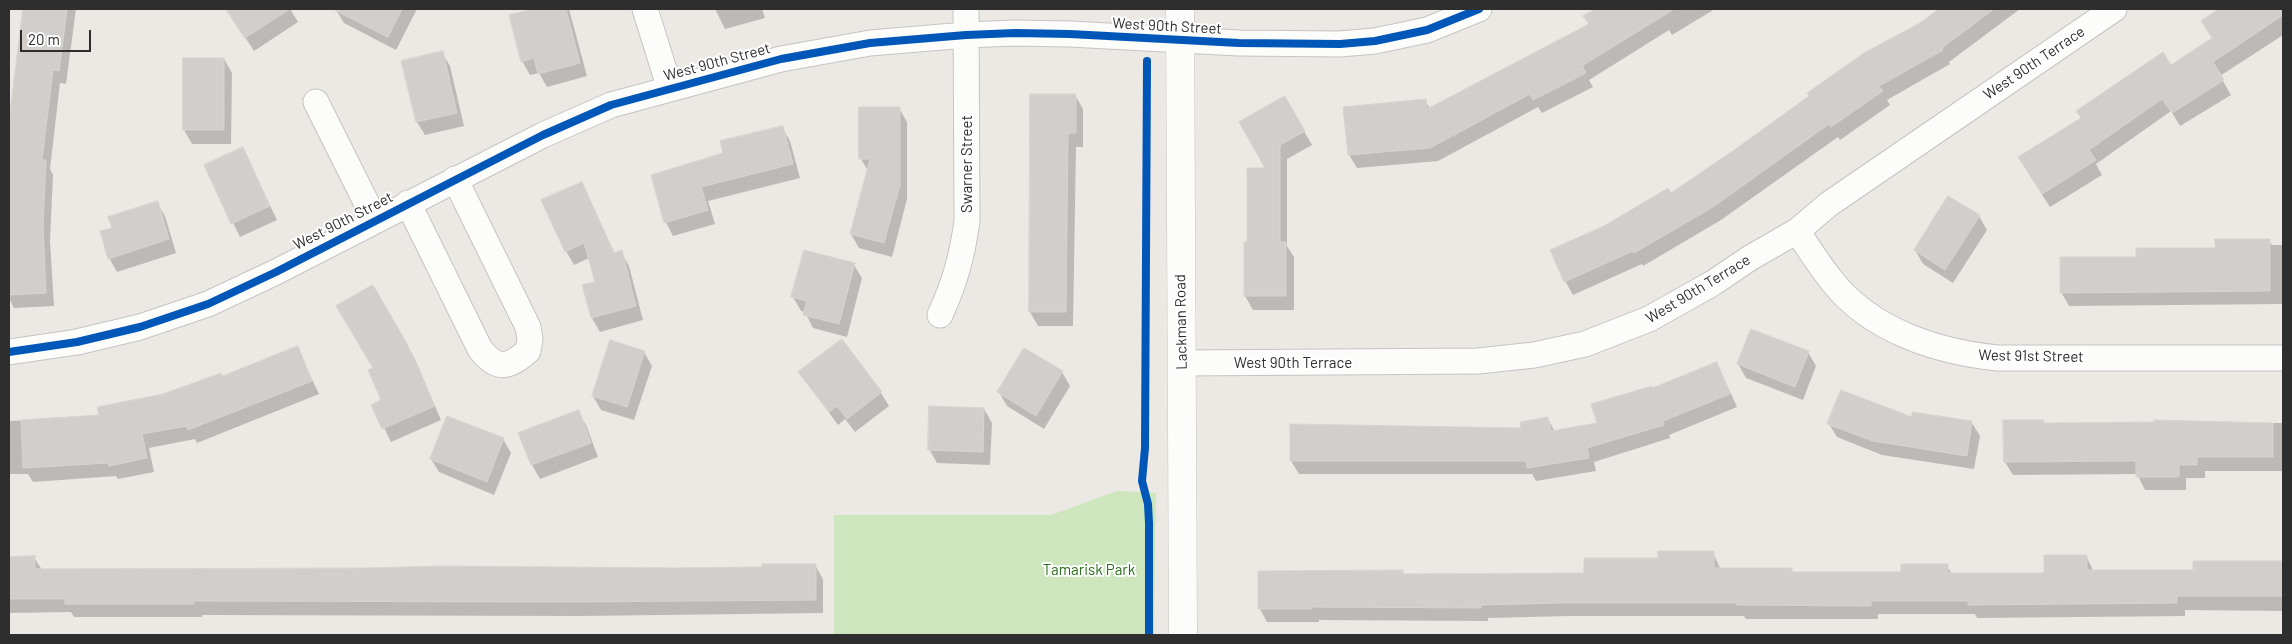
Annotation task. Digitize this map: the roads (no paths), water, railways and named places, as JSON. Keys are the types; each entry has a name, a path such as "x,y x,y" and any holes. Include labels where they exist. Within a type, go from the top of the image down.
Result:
{"main road":[{"name":"Lackman Road","path":"1180,9 1183,635"}],"street":[{"path":"645,9 670,89"},
{"name":"Swarner Street","path":"940,315 952,289 962,256 967,221 966,9"},
{"name":"West 90th Street","path":"9,352 77,342 140,327 208,304 276,272 542,134 611,105 781,59 870,43 966,35 1070,34 1180,41 1322,44 1375,41 1427,30 1479,9"},
{"name":"West 90th Terrace","path":"1182,363 1478,361 1534,355 1585,344 1649,319 1713,284 1750,258 1797,231 1829,204 2114,9"},
{"name":"West 90th Street","path":"316,102 375,220"},
{"name":"West 90th Street","path":"408,203 480,350 488,360 496,364 508,365 528,352 530,339 528,327 455,179"},
{"name":"West 91st Street","path":"1797,231 1833,282 1866,312 1907,336 1951,351 1998,358 2283,358"}],"park label":[{"name":"Tamarisk Park","path":"1089,570"}]}
